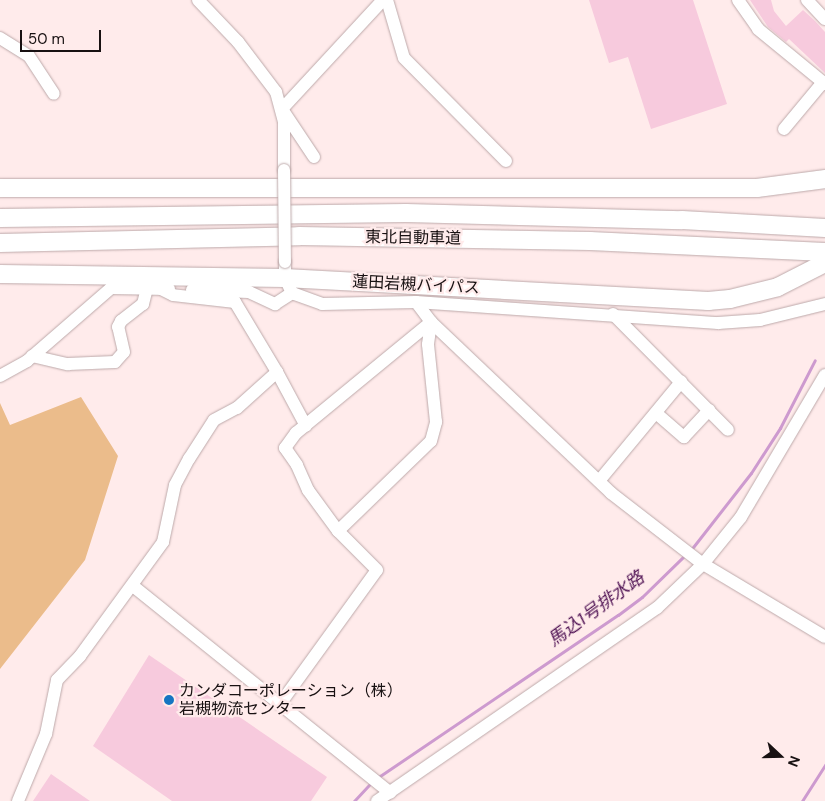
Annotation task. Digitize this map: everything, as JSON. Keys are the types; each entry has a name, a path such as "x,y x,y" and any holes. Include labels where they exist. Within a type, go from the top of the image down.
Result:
{"highway":[{"path":"0,188 748,188 825,180"},
{"name":"東北自動車道","path":"0,218 406,213 672,220 825,228"},
{"name":"東北自動車道","path":"0,243 299,236 590,241 825,252"},
{"name":"蓮田岩槻バイパス","path":"0,274 287,278 708,301 752,294 804,276 825,263"}],"street":[{"path":"198,0 264,73 276,92 282,109 314,158"},
{"path":"0,376 32,356 111,288 249,292 275,304 287,278 282,109 385,0 404,58 506,161"},
{"path":"738,0 758,29 824,83 784,129"},
{"path":"807,0 825,19"},
{"path":"0,38 29,56 54,94"},
{"path":"287,278 322,304 416,302 613,314 718,323 760,320 825,304"},
{"path":"32,356 68,364 115,362 124,352 118,327 120,321 143,304 147,288"},
{"path":"160,289 173,295 235,302 277,372 306,426"},
{"path":"416,302 430,322 599,481 703,564 825,636"},
{"path":"613,314 728,430"},
{"path":"280,704 377,570 338,531 308,490 297,465 285,448 306,426 430,322"},
{"path":"338,531 431,441 436,422 428,344 430,322"},
{"path":"18,801 46,734 57,680 134,586 163,542 175,485 214,420 237,408 277,372"},
{"path":"378,801 657,608 703,564 741,517 825,375"},
{"path":"599,481 681,382"},
{"path":"656,413 684,438 708,410"},
{"path":"134,586 390,793"}],"shaded area":[{"path":"81,397 118,456 85,560 0,669 0,403 10,425"}],"building":[{"path":"589,0 693,0 727,104 651,129 628,57 609,63"},
{"path":"750,0 771,0 774,11 786,26 803,10 815,21 825,32 825,73 789,39 786,42 768,27"},
{"name":"カンダコーポレーション（株） 岩槻物流センター","path":"149,655 327,777 311,801 172,801 93,746"},
{"path":"51,774 90,801 33,801"}],"waterway":[{"name":"馬込1号排水路","path":"690,551 751,473 780,428 815,360"},
{"name":"馬込1号排水路","path":"377,778 618,615 642,597 685,555"},
{"path":"802,801 825,765"},
{"name":"馬込1号排水路","path":"354,801 372,782"}],"place":[{"name":"カンダコーポレーション（株） 岩槻物流センター","path":"169,700"}]}
